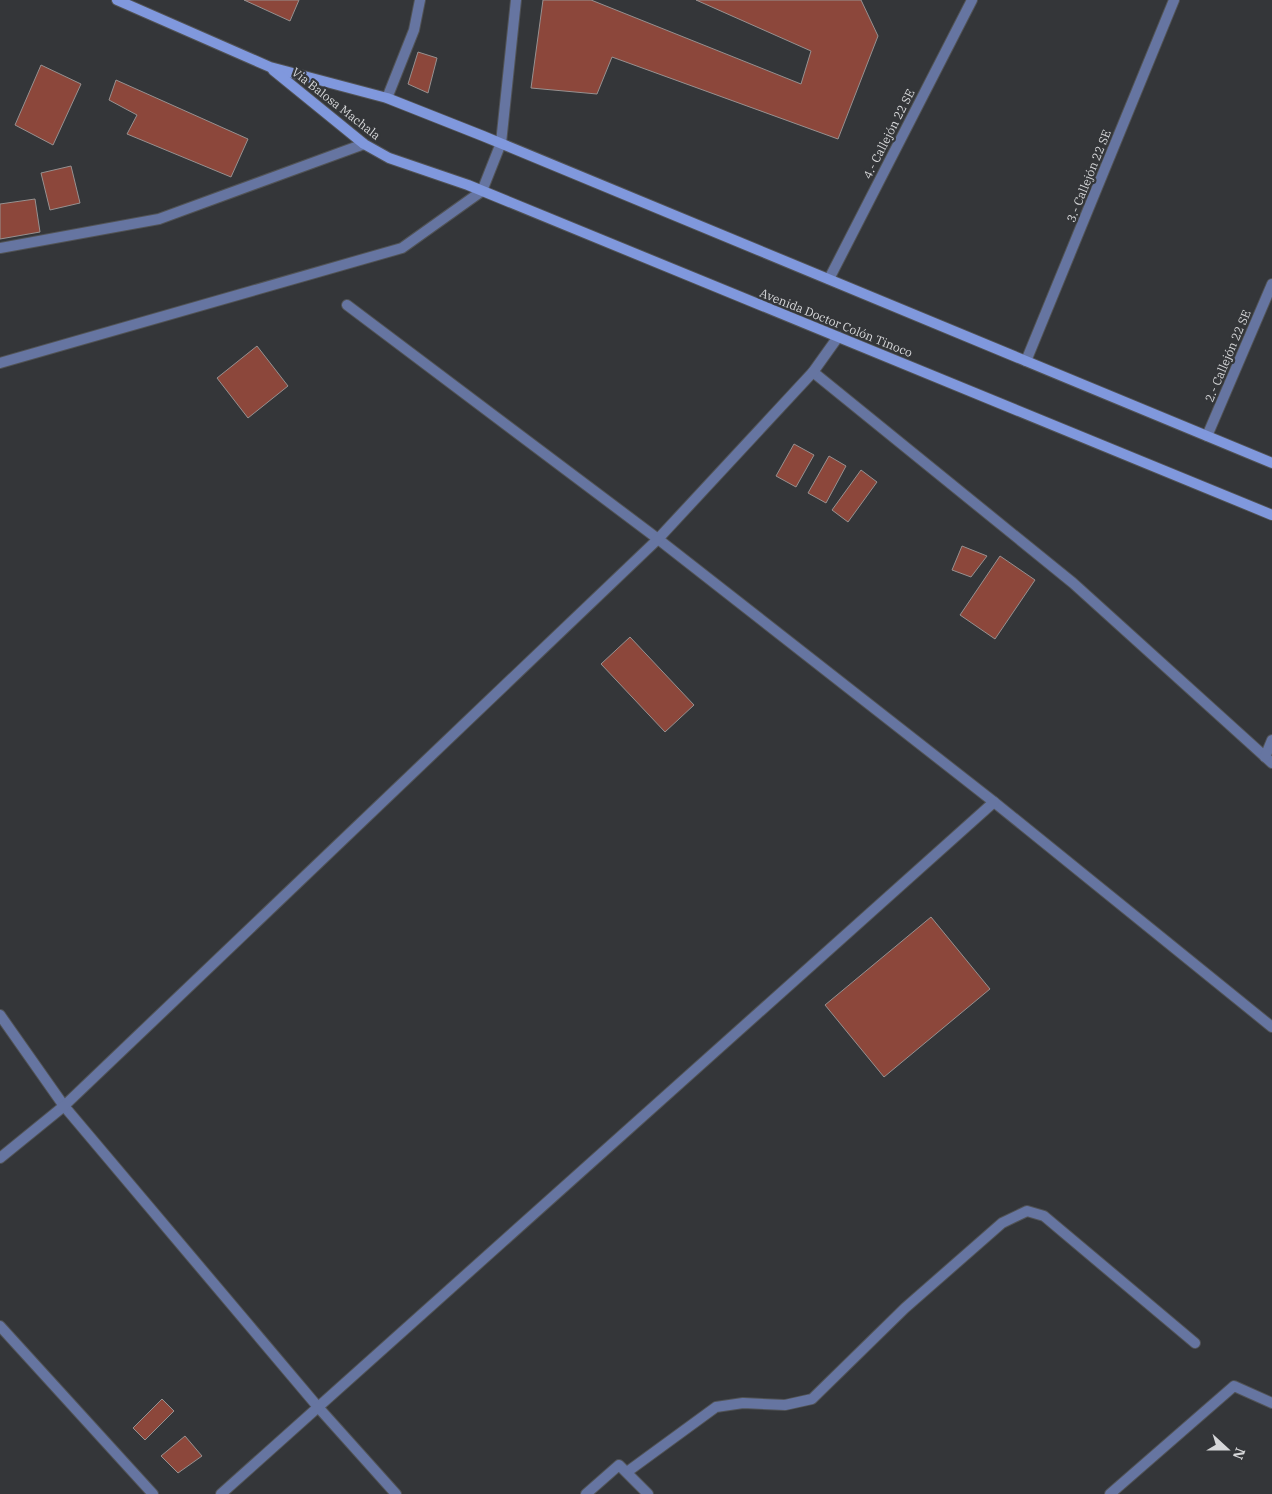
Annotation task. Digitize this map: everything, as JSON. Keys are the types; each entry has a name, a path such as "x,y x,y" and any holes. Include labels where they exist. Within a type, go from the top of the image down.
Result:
{"main road":[{"name":"Via Balosa Machala","path":"117,0 270,67 387,98 501,143"},
{"name":"Via Balosa Machala","path":"270,67 364,144 389,158"},
{"path":"501,143 1272,463"},
{"name":"Avenida Doctor Colón Tinoco","path":"389,158 468,185 1272,515"}],"street":[{"path":"387,98 414,30 420,0"},
{"path":"0,363 402,248 482,191 501,143 516,0"},
{"name":"4.- Callejón 22 SE","path":"829,279 972,0"},
{"name":"3.- Callejón 22 SE","path":"1026,361 1174,0"},
{"path":"0,248 159,220 364,144"},
{"name":"2.- Callejón 22 SE","path":"1208,436 1272,284"},
{"path":"347,305 658,539 994,802 1272,1027"},
{"path":"0,1158 64,1106 658,539 813,372 838,337"},
{"path":"813,372 1073,583 1269,760"},
{"path":"1269,760 1272,740"},
{"path":"221,1494 994,802"},
{"path":"0,1015 64,1106 318,1407 396,1494"},
{"path":"627,1472 716,1407 743,1403 785,1405 812,1399 905,1308 1002,1223 1027,1211 1044,1216 1195,1344"},
{"path":"0,1326 153,1494"},
{"path":"1110,1494 1234,1386 1272,1403"},
{"path":"586,1494 619,1465 648,1494"}],"building":[{"path":"244,0 299,0 290,21"},
{"path":"543,0 591,0 801,84 811,51 696,0 861,0 878,36 838,139 612,57 597,94 531,88"},
{"path":"418,52 437,58 428,93 408,84"},
{"path":"41,65 81,84 53,145 15,125"},
{"path":"116,80 248,139 231,177 127,134 137,115 109,100"},
{"path":"71,166 80,203 50,210 41,173"},
{"path":"35,199 40,232 0,239 0,204"},
{"path":"257,346 288,386 248,418 217,378"},
{"path":"794,444 814,455 796,487 776,476"},
{"path":"829,456 846,466 826,503 808,493"},
{"path":"861,470 877,482 848,522 832,510"},
{"path":"962,546 987,556 971,577 952,570"},
{"path":"1000,556 1035,580 995,639 960,615"},
{"path":"630,637 694,705 665,732 601,664"},
{"path":"931,917 990,989 884,1077 825,1005"},
{"path":"162,1399 174,1411 145,1440 133,1428"},
{"path":"185,1436 202,1456 178,1473 161,1456"}]}
